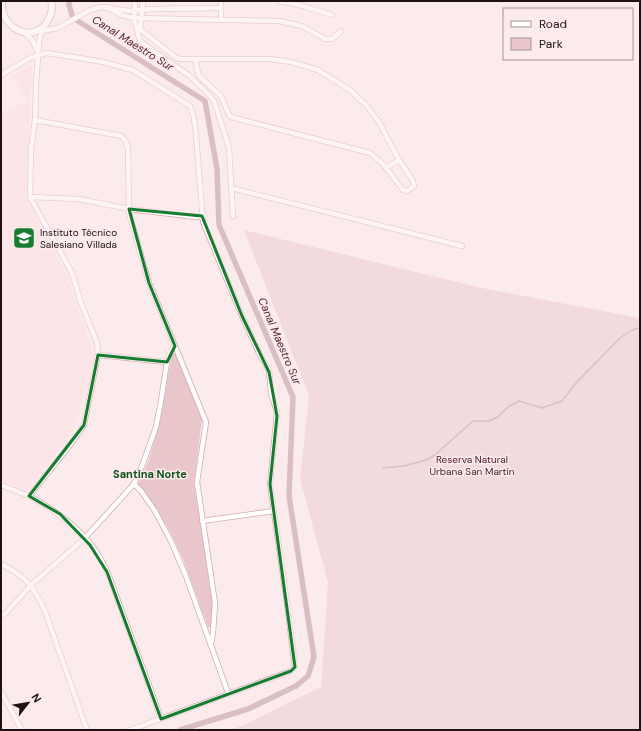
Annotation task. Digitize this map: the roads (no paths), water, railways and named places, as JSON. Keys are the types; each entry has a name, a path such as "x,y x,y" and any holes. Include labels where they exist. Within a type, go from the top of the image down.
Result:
{"main road":[{"path":"2,1 2,16 12,28 25,33 42,28 52,13 51,1"}],"street":[{"path":"135,1 134,18 138,27 140,41 190,76 212,97 219,112 229,148 233,216"},
{"path":"138,27 142,18 143,1"},
{"path":"221,1 221,19"},
{"path":"279,1 303,6 332,15"},
{"path":"42,28 56,28 93,9 108,7 135,11 221,8"},
{"path":"108,7 121,15 134,18 279,21 302,26 321,38 328,40 341,31"},
{"path":"138,27 175,57 183,60 196,59 270,59 291,62 318,70 350,90 367,106 379,122 399,160 413,181 414,186 410,190 403,190 374,155 231,117 228,115 221,96 200,77 196,59"},
{"path":"42,28 56,28"},
{"path":"29,496 84,425 98,355 98,343 81,303 72,273 30,197 36,85 42,28"},
{"path":"25,33 33,41 39,55"},
{"path":"33,41 40,40"},
{"path":"1,75 30,58 46,54 103,62 128,68 190,106 194,118 196,135 202,216 258,353 269,370 271,393 277,416 270,481 295,667 291,672 130,730"},
{"path":"35,120 123,137 128,147 129,209 149,283 206,420 197,478 215,603 211,644"},
{"path":"386,168 399,160"},
{"path":"231,188 462,246"},
{"path":"30,197 79,199 129,209 196,217 202,216"},
{"path":"1,616 6,613 30,585 85,538 134,484 156,427 167,362 171,350 175,346"},
{"path":"98,355 167,362"},
{"path":"134,484 141,491 155,511 171,541 211,644 228,694"},
{"path":"1,485 29,496 60,514 85,538 98,554 107,572 161,719"},
{"path":"202,521 274,511"},
{"path":"1,564 20,575 30,585 45,611 87,730"},
{"path":"1,692 22,730"}],"waterway":[{"name":"Canal Maestro Sur","path":"69,1 73,18 205,101 217,169 219,225 293,397 289,496 314,657 308,676 296,686 248,709 180,730"},
{"path":"383,468 404,466 426,460 435,455 473,421 489,421 498,417 508,407 519,401 542,408 562,401 576,383 620,338 632,330 640,328"}],"place":[{"name":"Instituto Técnico Salesiano Villada","path":"24,238"}],"district":[{"name":"Santina Norte","path":"150,474"}],"park label":[{"name":"Reserva Natural Urbana San Martín","path":"472,464"}]}
